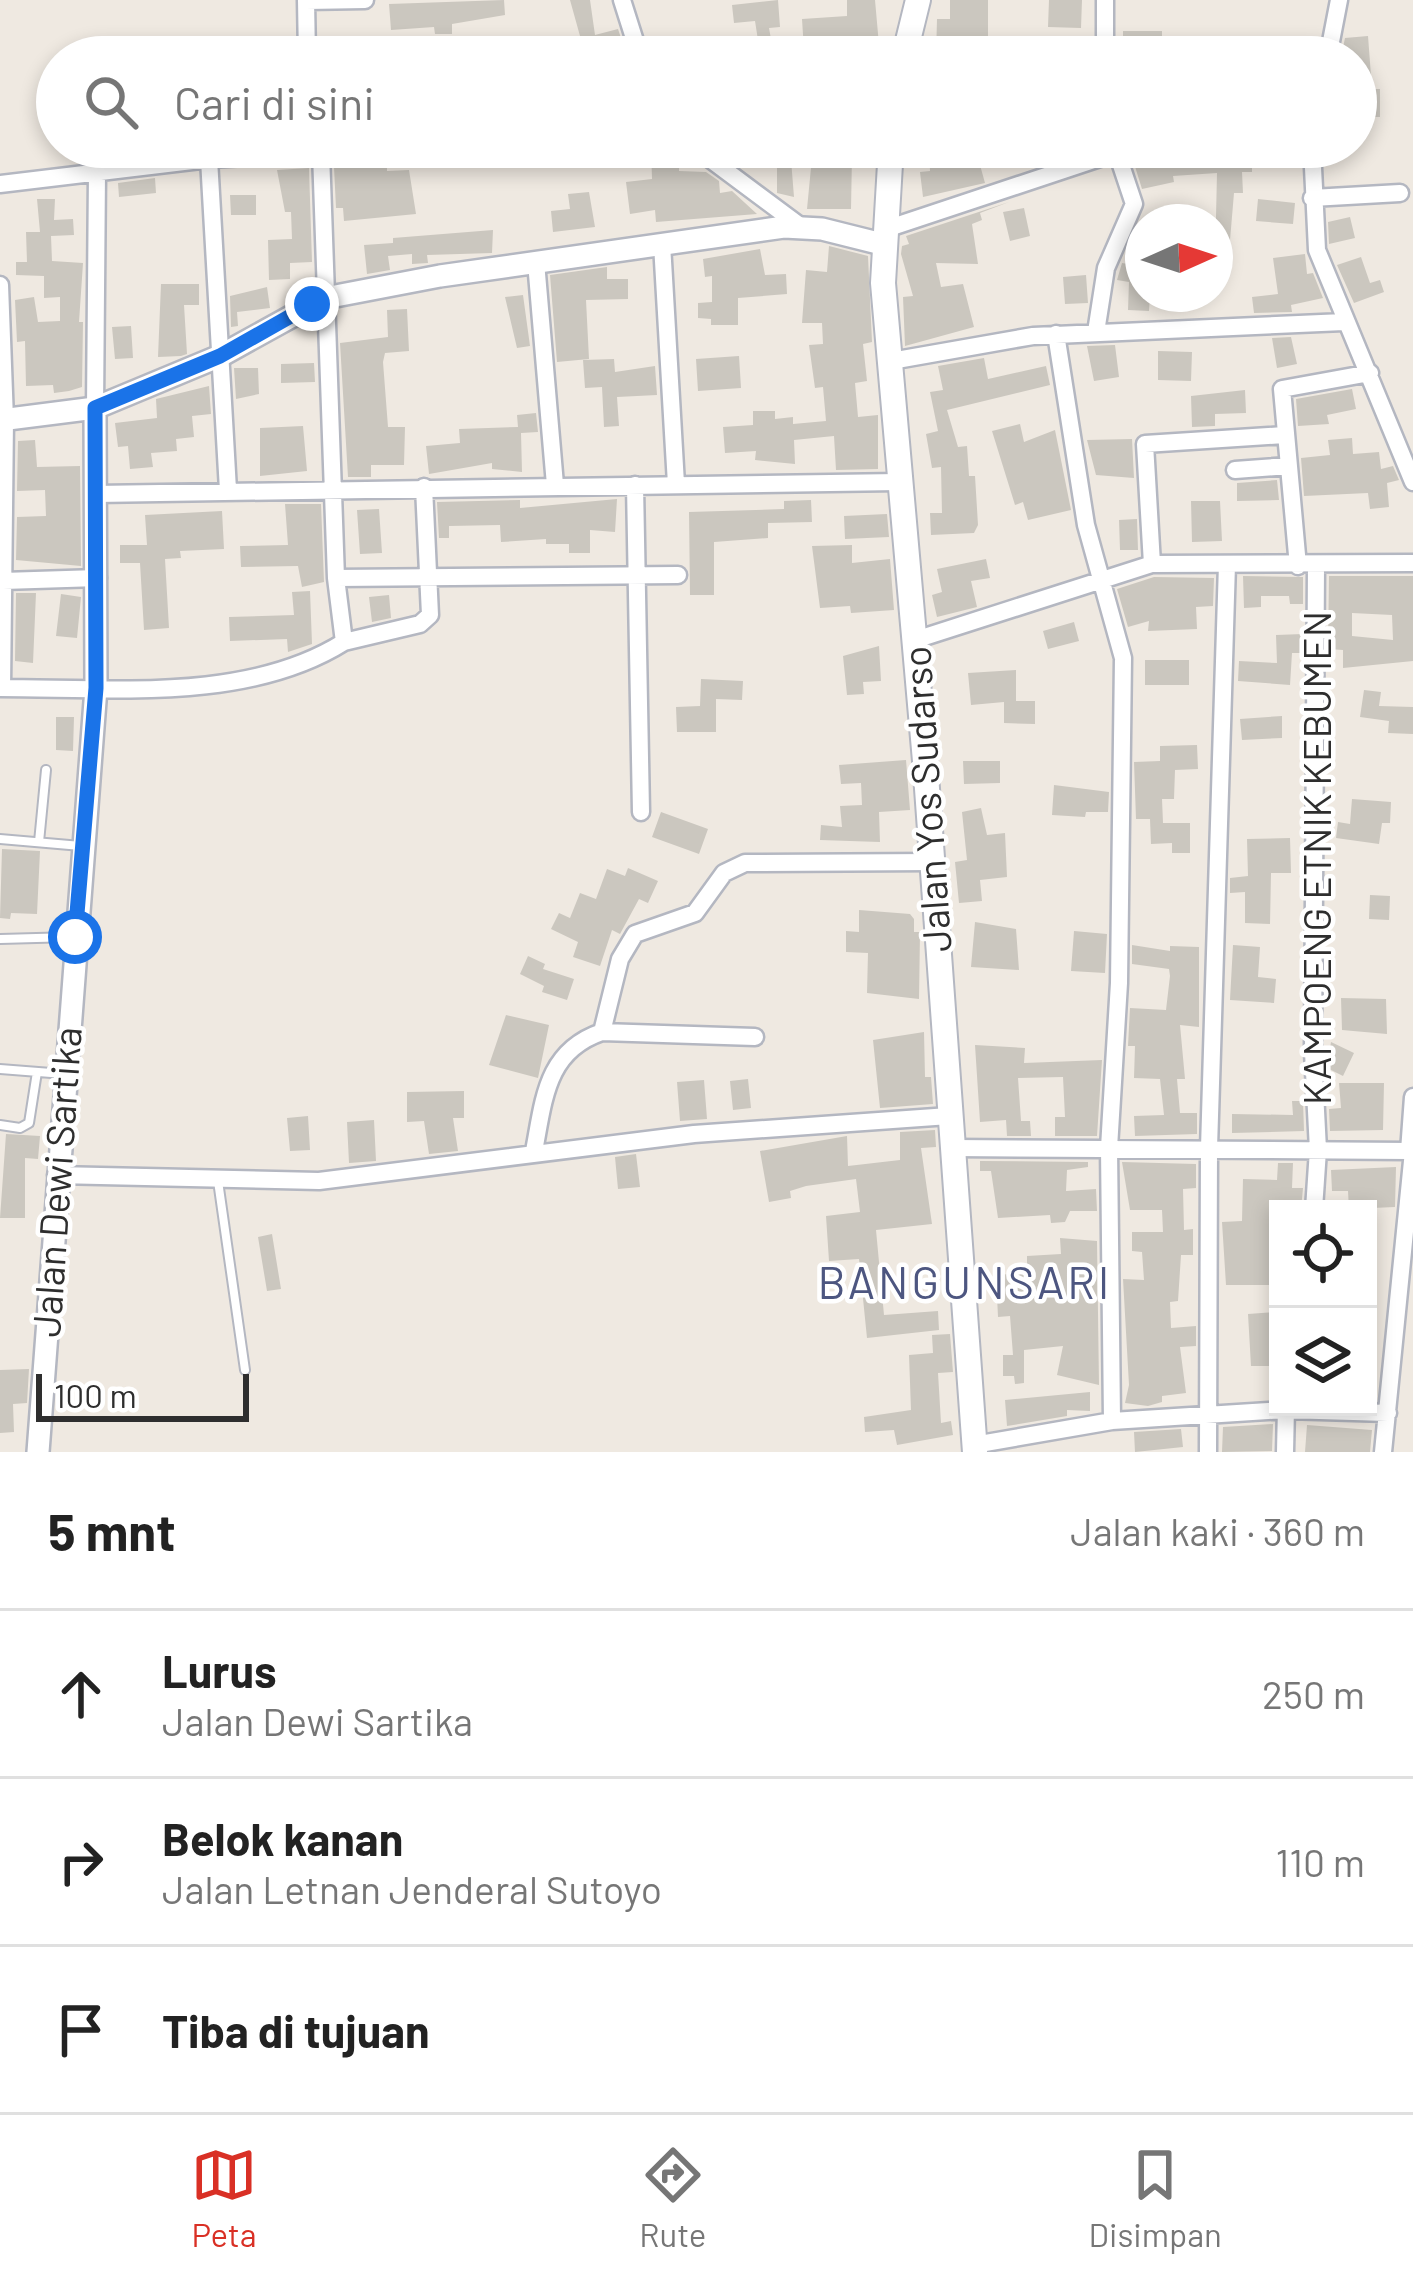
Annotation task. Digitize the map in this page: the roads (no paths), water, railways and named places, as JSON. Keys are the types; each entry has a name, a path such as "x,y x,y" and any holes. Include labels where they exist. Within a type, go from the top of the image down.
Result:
{"main road":[{"path":"909,36 918,0"},
{"name":"Jalan Yos Sudarso","path":"889,168 882,237 974,1448"}],"street":[{"path":"307,36 306,1 365,0"},
{"path":"622,0 633,36"},
{"path":"1105,36 1106,0"},
{"path":"1332,36 1339,0"},
{"path":"0,184 131,168"},
{"path":"210,168 228,490"},
{"path":"316,168 336,578 344,642"},
{"path":"722,168 800,226"},
{"path":"3,420 95,408 220,356 326,298 536,262 800,226 882,237 1067,168"},
{"path":"1096,332 1106,268 1135,204 1126,168"},
{"path":"1312,168 1317,250 1413,482"},
{"path":"95,408 97,172"},
{"path":"1312,198 1400,194"},
{"path":"662,244 676,484"},
{"path":"536,262 554,485"},
{"path":"0,285 1,688 96,688 266,674 318,658 344,642 426,620 429,574 424,487"},
{"path":"891,361 1056,334 1344,322"},
{"path":"1056,334 1086,525 1123,676 1119,982 1109,1148 1112,1421"},
{"name":"KAMPOENG ETNIK KEBUMEN","path":"1315,1200 1318,1150 1307,566 1288,466 1283,386 1370,373"},
{"name":"Jalan Dewi Sartika","path":"38,1452 96,688 95,408"},
{"path":"1152,564 1145,443 1284,435"},
{"path":"1234,470 1288,466"},
{"path":"96,494 899,482"},
{"path":"635,485 640,812"},
{"path":"915,640 1152,564 1413,563"},
{"path":"1208,1452 1209,1148 1227,564"},
{"path":"336,578 678,575"},
{"path":"3,581 98,578"},
{"path":"602,1032 620,958 635,934 695,913 733,867 933,862"},
{"path":"534,1151 553,1069 572,1046 602,1032 755,1037"},
{"path":"1384,1452 1406,1303 1413,1097"},
{"path":"56,1175 319,1181 418,1172 534,1151 950,1116"},
{"path":"953,1148 1411,1151"},
{"path":"974,1448 1112,1421 1269,1409"},
{"path":"1377,1412 1388,1413"},
{"path":"1285,1452 1286,1416"}],"lane":[{"path":"39,842 46,770"},
{"path":"0,839 83,846"},
{"path":"0,939 75,937"},
{"path":"0,1069 64,1074"},
{"path":"0,1125 20,1128 29,1123 37,1072"},
{"path":"218,1179 245,1370"}],"district":[{"name":"BANGUNSARI","path":"965,1283"}]}
